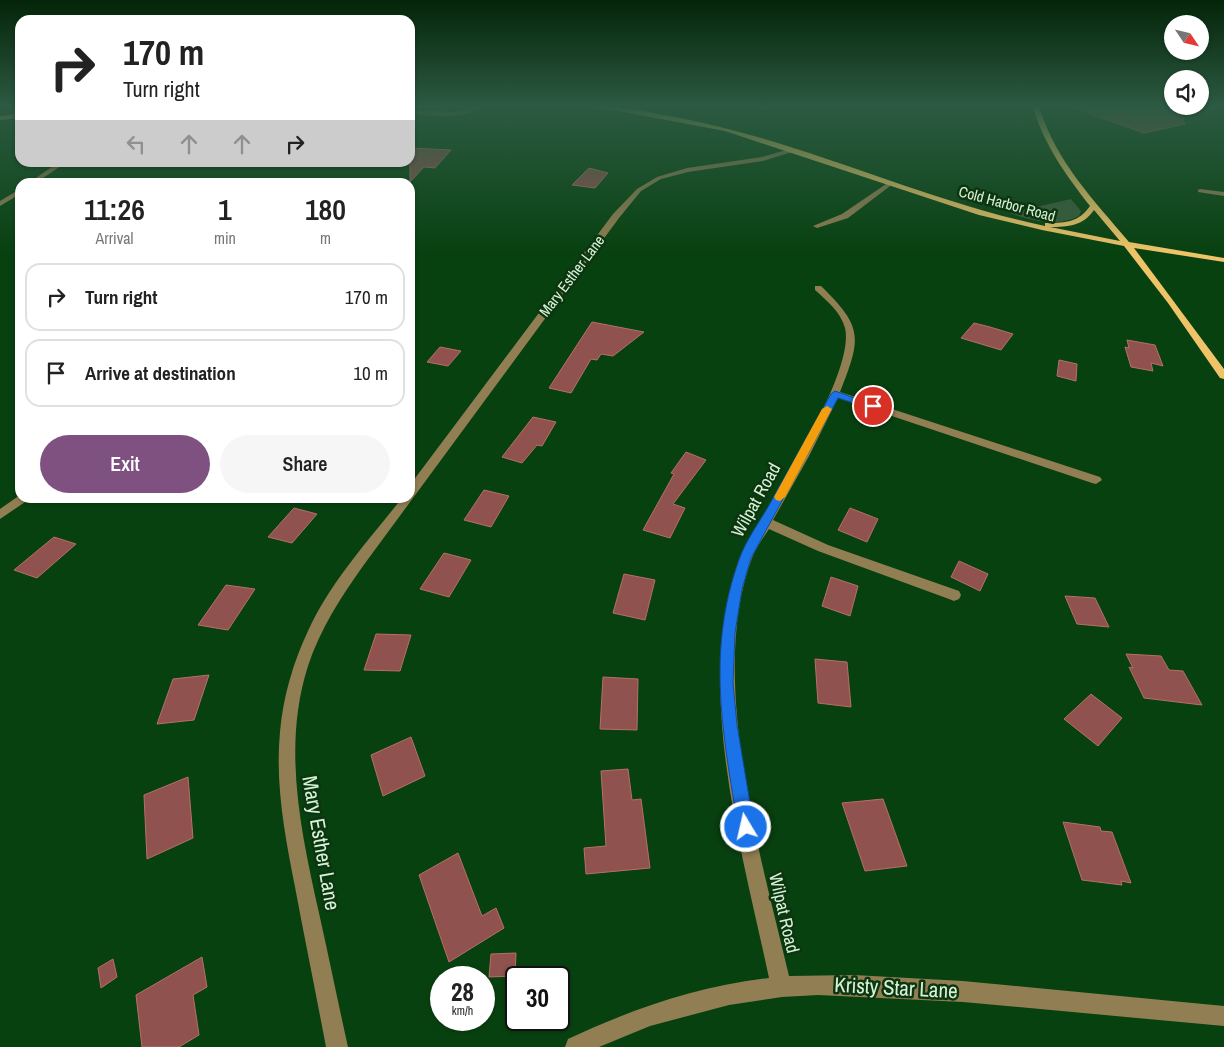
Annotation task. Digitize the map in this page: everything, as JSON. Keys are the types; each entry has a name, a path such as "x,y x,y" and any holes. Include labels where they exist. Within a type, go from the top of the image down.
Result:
{"main road":[{"name":"Cold Harbor Road","path":"810,156 973,210 1026,224 1129,247 1224,260"},
{"path":"1059,156 1129,247 1224,376"},
{"path":"1026,224 1066,224 1079,222 1087,216 1095,204"}],"street":[{"name":"Mary Esther Lane","path":"415,487 616,216 639,190 659,178 673,173 773,156"},
{"path":"39,178 56,167"},
{"path":"817,226 845,216 890,183"},
{"path":"1200,192 1224,194"},
{"path":"0,204 15,194"},
{"name":"Wilpat Road","path":"781,987 749,844 729,725 726,683 728,633 736,589 746,558 835,394 850,353 851,331 844,314 818,288"},
{"path":"835,394 1096,480"},
{"path":"0,515 18,503"},
{"name":"Mary Esther Lane","path":"337,1047 289,813 286,766 288,720 300,670 314,632 334,597 404,503"},
{"path":"766,522 823,548 954,596"},
{"name":"Kristy Star Lane","path":"576,1047 644,1018 696,1003 781,987 843,984 956,991 1224,1016"}],"green space":[{"path":"1071,199 1081,211 1079,216 1063,221 1045,222 1010,213"}],"building":[{"path":"415,156 446,156 435,168 424,167 414,178 410,178 410,167 415,167"},
{"path":"589,168 608,173 595,188 572,185"},
{"path":"592,322 644,332 613,356 601,354 597,360 591,359 571,393 549,388"},
{"path":"974,323 1013,334 1001,350 961,338"},
{"path":"1127,340 1155,345 1163,366 1151,363 1153,371 1131,367 1125,347 1129,348"},
{"path":"440,347 461,351 448,366 427,362"},
{"path":"1059,360 1077,364 1076,381 1057,376"},
{"path":"533,417 556,422 542,446 537,445 522,463 502,457"},
{"path":"686,452 706,460 673,504 685,508 670,538 643,530 674,474 671,473"},
{"path":"484,490 509,496 491,527 464,520"},
{"path":"294,508 317,514 292,543 268,537"},
{"path":"850,508 878,519 867,542 838,530"},
{"path":"54,537 76,544 37,578 14,570"},
{"path":"444,553 471,560 449,597 420,589"},
{"path":"959,561 988,574 980,591 951,577"},
{"path":"624,574 655,580 645,620 613,613"},
{"path":"831,577 858,586 850,616 822,606"},
{"path":"226,585 255,589 228,630 198,625"},
{"path":"1065,596 1095,598 1109,627 1077,624"},
{"path":"376,634 411,635 400,671 364,670"},
{"path":"1126,654 1161,656 1169,670 1183,671 1202,705 1144,698 1129,667 1133,668"},
{"path":"815,659 847,662 851,707 818,703"},
{"path":"209,675 194,720 157,724 173,679"},
{"path":"603,677 638,679 637,730 600,729"},
{"path":"1091,694 1122,718 1098,746 1064,719"},
{"path":"411,737 425,776 383,796 371,755"},
{"path":"628,769 632,800 641,799 650,868 586,874 584,848 606,846 601,771"},
{"path":"188,777 193,838 147,859 144,795"},
{"path":"883,799 907,866 865,871 842,803"},
{"path":"1063,822 1100,827 1101,831 1112,832 1131,883 1121,881 1122,885 1082,880"},
{"path":"458,853 482,916 496,908 504,928 449,962 419,875"},
{"path":"516,953 515,966 505,966 505,976 495,977 495,966 490,966 491,954"},
{"path":"202,957 207,987 193,995 199,1035 179,1047 142,1047 136,995"},
{"path":"113,959 117,977 101,988 98,968"}],"slow traffic":[{"path":"780,497 827,409"}],"route":[{"path":"746,827 729,725 726,683 728,633 736,589 746,558 835,394 873,406"}]}
